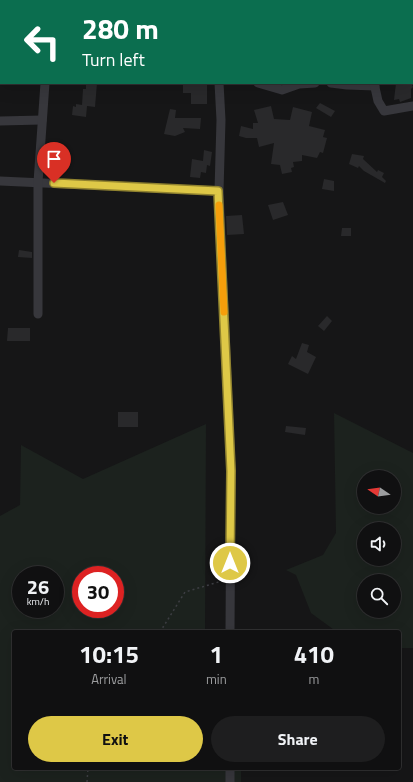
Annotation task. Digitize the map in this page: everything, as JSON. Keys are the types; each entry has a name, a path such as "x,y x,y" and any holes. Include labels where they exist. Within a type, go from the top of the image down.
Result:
{"street":[{"path":"38,314 38,182 45,84"},
{"path":"219,84 221,120 218,191 231,471 230,630"},
{"path":"261,84 282,90 299,84"},
{"path":"336,84 347,86 374,84 378,101 384,111 413,106"},
{"path":"0,121 42,120"},
{"path":"0,181 218,191"},
{"path":"230,770 230,782"}],"path":[{"path":"161,630 185,592 230,578"},
{"path":"87,782 88,770"}],"shaded area":[{"path":"334,413 413,453 413,648 401,648 401,630 334,630 311,613 296,575 286,570 323,555 336,533"},
{"path":"206,424 205,630 12,630 12,770 241,770 241,782 0,782 0,516 20,505 21,445 83,479"}],"building":[{"path":"86,84 97,84 95,107 87,106 86,117 72,115 73,106 76,107 76,104 82,105 83,89 86,89"},
{"path":"183,84 207,84 207,104 191,104 191,93 183,93"},
{"path":"396,84 412,84 413,87 411,89 411,98 400,102 399,99 394,100"},
{"path":"320,103 335,111 331,117 316,108"},
{"path":"271,106 274,119 290,120 293,107 312,112 309,126 325,130 323,137 327,138 323,153 320,152 317,158 302,155 302,161 293,162 294,167 291,168 292,172 282,174 280,165 271,164 274,143 259,147 257,138 246,138 239,136 241,126 253,129 253,123 258,123 254,110"},
{"path":"170,109 176,110 175,118 201,118 200,129 183,128 185,132 175,136 164,134"},
{"path":"204,150 212,152 210,166 207,165 206,173 201,172 200,178 190,177 192,159 203,161"},
{"path":"352,154 364,156 363,159 377,172 378,170 384,173 382,177 386,181 385,183 364,171 359,166 358,168 349,164"},
{"path":"324,179 334,181 334,191 322,189"},
{"path":"283,202 288,215 273,220 268,205"},
{"path":"242,215 244,234 227,235 226,216"},
{"path":"342,228 351,228 351,236 341,236"},
{"path":"19,250 32,252 32,258 18,257"},
{"path":"327,316 332,321 324,331 318,326"},
{"path":"8,328 30,328 30,341 7,341"},
{"path":"302,343 309,345 307,352 316,357 308,374 288,364 292,356 296,359"},
{"path":"118,412 138,412 138,427 118,427"},
{"path":"286,426 306,428 305,435 285,432"}],"slow traffic":[{"path":"219,205 224,312"}],"route":[{"path":"54,183 218,191 231,471 230,563"}]}
